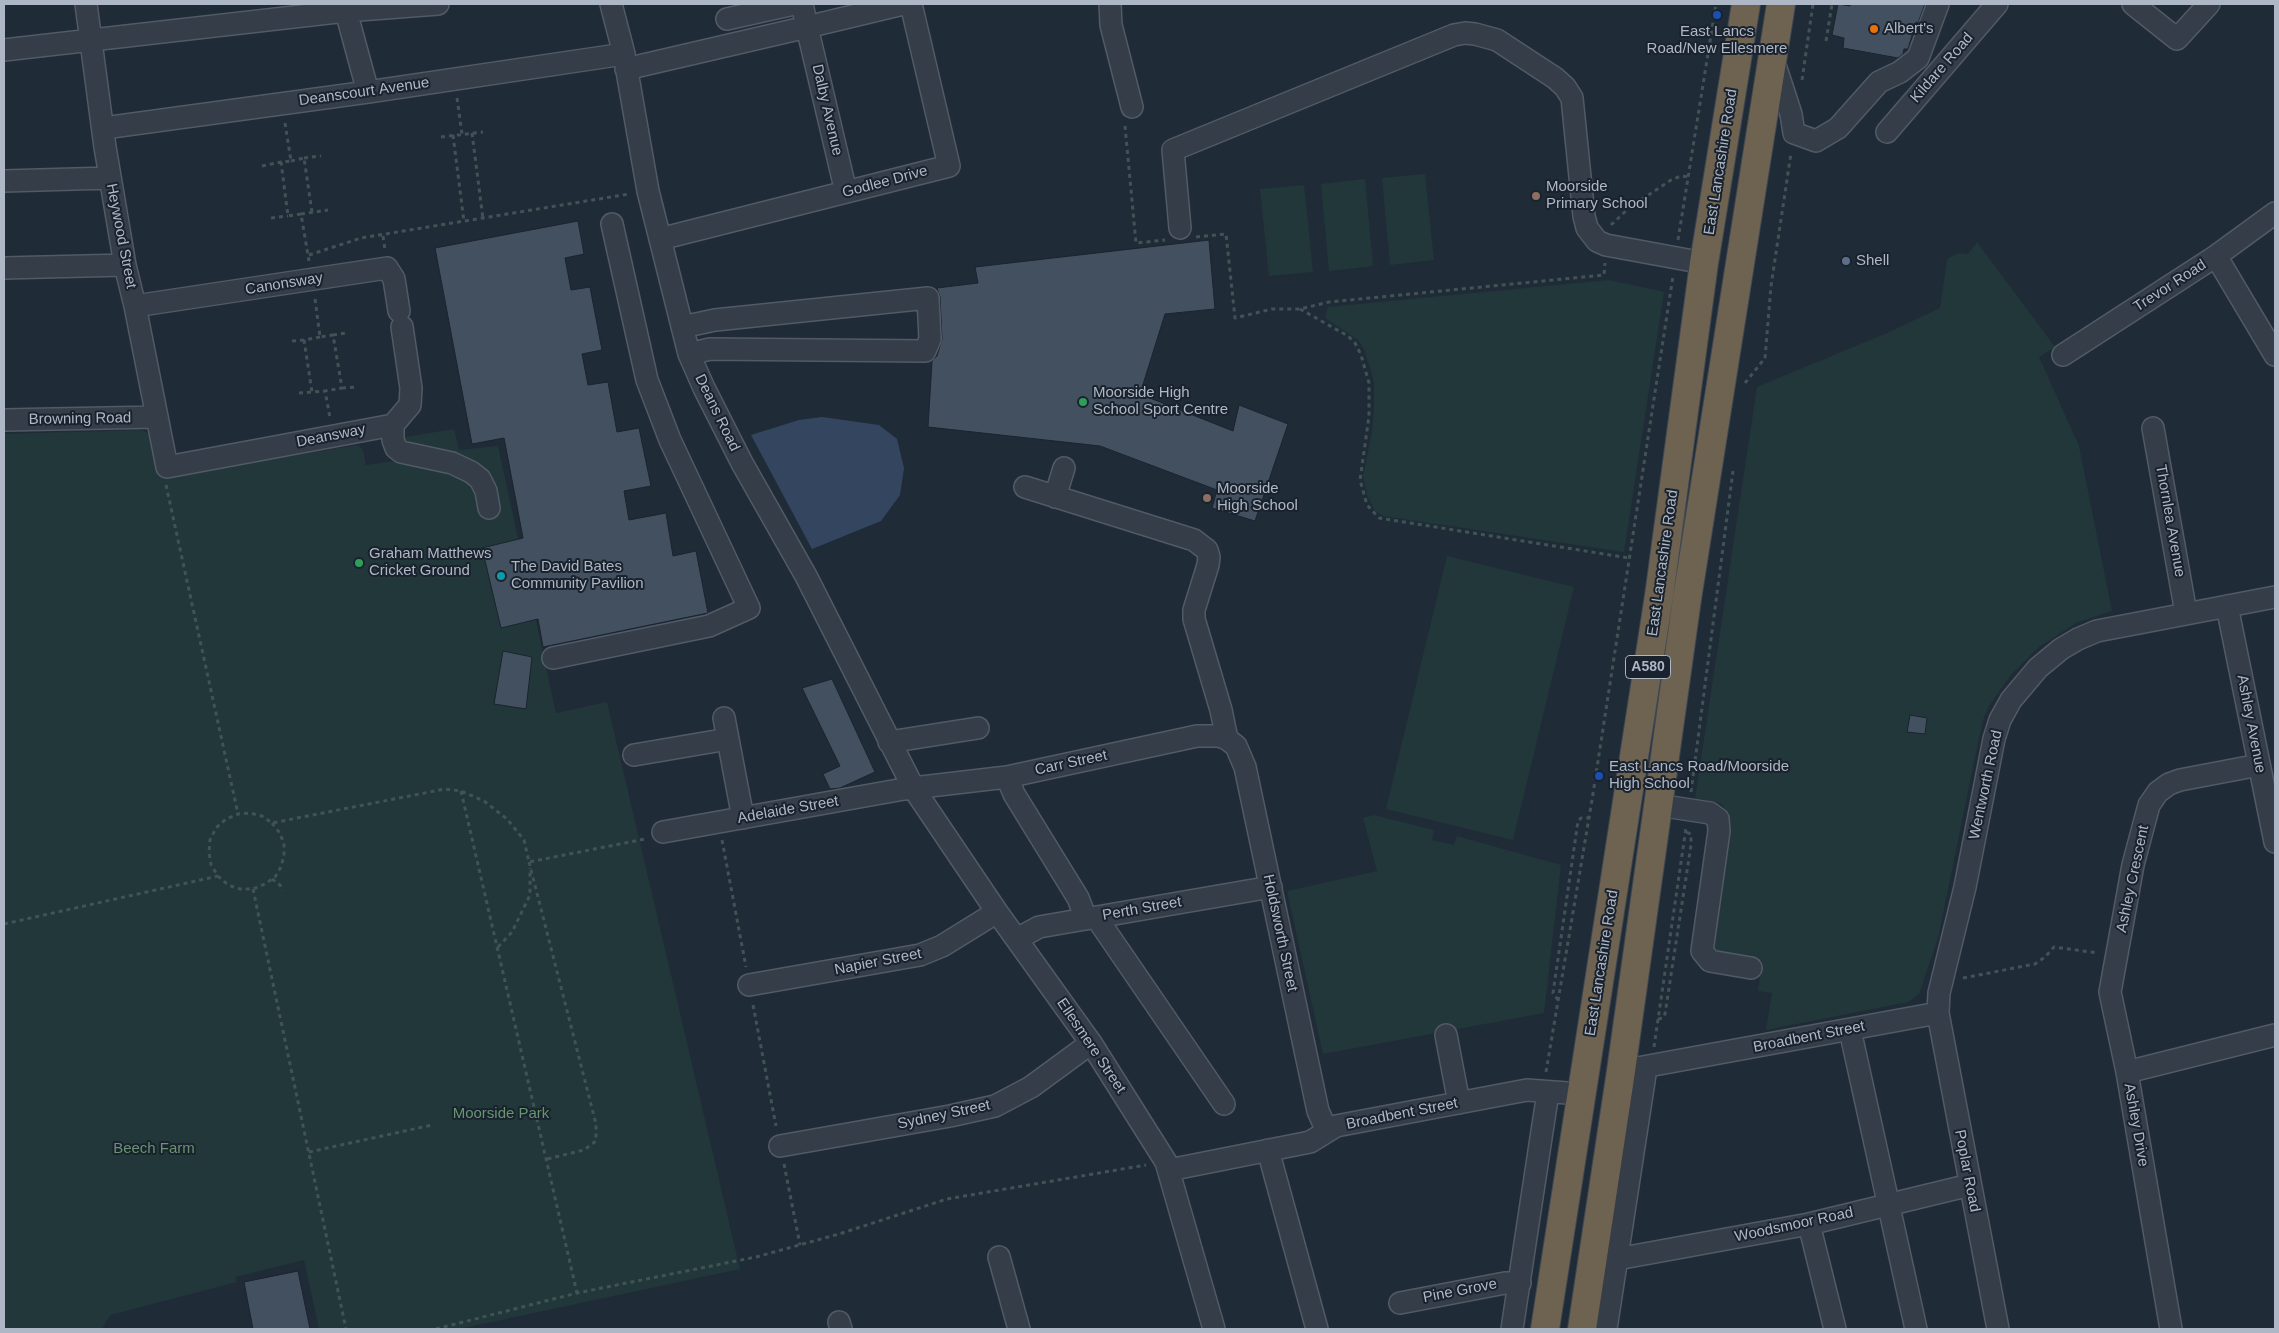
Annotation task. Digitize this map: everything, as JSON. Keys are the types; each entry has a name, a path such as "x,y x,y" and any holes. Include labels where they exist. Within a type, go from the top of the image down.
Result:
{"highway":[{"name":"East Lancashire Road","path":"1545,1329 1659,596 1704,263 1746,4"},
{"name":"East Lancashire Road","path":"1582,1329 1634,1070 1658,805 1687,599 1781,4"}],"street":[{"name":"Heywood Street","path":"86,4 110,178 125,264 166,467"},
{"path":"4,50 345,7 438,4"},
{"name":"Deans Road","path":"611,4 625,62 648,191 682,327 693,363 720,423 806,576 914,789"},
{"path":"752,40 737,16 794,4"},
{"name":"Dalby Avenue","path":"802,4 846,192"},
{"name":"Deanscourt Avenue","path":"104,138 282,104 454,79 625,62 752,40 903,4"},
{"name":"Godlee Drive","path":"660,239 948,166 911,4"},
{"path":"1112,4 1111,25 1132,106"},
{"path":"1772,54 1794,133 1816,141 1838,128 1879,82 1900,72 1918,58 1938,4"},
{"name":"Kildare Road","path":"1887,132 1997,4"},
{"path":"2134,4 2177,39 2209,4"},
{"path":"345,7 368,92"},
{"path":"1180,228 1172,150 1445,38 1465,33 1497,40 1556,78 1569,92 1575,109 1582,201 1586,222 1592,235 1606,245 1704,263"},
{"path":"4,181 110,178"},
{"name":"Trevor Road","path":"2063,355 2216,256 2275,213"},
{"path":"553,658 709,626 749,608 670,440 647,380 612,224"},
{"path":"2216,256 2275,355"},
{"path":"4,268 125,264"},
{"name":"Canonsway","path":"135,306 388,268 394,279 411,388 410,405 393,425"},
{"path":"682,327 719,320 928,298 930,339 925,351 710,349 693,363"},
{"name":"Browning Road","path":"4,420 156,417"},
{"path":"393,425 393,440 396,448 401,452 452,463 471,472 480,479 486,491 489,508"},
{"name":"Deansway","path":"166,467 393,425"},
{"name":"Thornlea Avenue","path":"2153,428 2186,614"},
{"path":"1055,497 1064,468"},
{"path":"1025,487 1194,540 1207,550 1209,557 1208,565 1194,610 1194,619 1222,710 1227,738"},
{"name":"Wentworth Road","path":"1938,1013 1939,994 1964,856 1989,737 2011,700 2038,668 2061,649 2097,631 2275,597"},
{"name":"Ashley Avenue","path":"2227,606 2275,842"},
{"path":"724,718 743,818"},
{"path":"889,742 978,728"},
{"name":"Carr Street","path":"914,789 1007,777 1197,736 1227,738"},
{"name":"Holdsworth Street","path":"1227,738 1236,746 1244,762 1318,1111 1327,1131"},
{"path":"634,755 728,739"},
{"name":"Ashley Crescent","path":"2127,1072 2112,1004 2111,986 2134,865 2149,805 2158,792 2169,784 2180,780 2259,765"},
{"path":"1007,777 1014,794 1091,918 1224,1104"},
{"name":"Adelaide Street","path":"663,832 904,789 914,789"},
{"name":"Ellesmere Street","path":"914,789 997,912 1091,1043 1167,1166 1214,1329"},
{"path":"1658,805 1689,809 1714,815 1719,824 1702,951 1710,961 1751,968"},
{"name":"Perth Street","path":"1017,939 1039,927 1270,887"},
{"name":"Napier Street","path":"749,985 920,955 942,946 997,912"},
{"name":"Broadbent Street","path":"1634,1070 1938,1013"},
{"name":"Poplar Road","path":"1938,1013 1998,1329"},
{"path":"1850,1030 1916,1329"},
{"path":"1446,1035 1459,1103"},
{"name":"Ashley Drive","path":"2172,1329 2127,1072 2275,1035"},
{"name":"Sydney Street","path":"780,1146 950,1116 994,1106 1031,1087 1091,1043"},
{"path":"1606,1329 1617,1259 1634,1070"},
{"name":"Broadbent Street","path":"1167,1166 1310,1142 1336,1126 1527,1090 1582,1094"},
{"path":"1512,1329 1545,1092"},
{"path":"1268,1150 1317,1329"},
{"name":"Woodsmoor Road","path":"1617,1259 1809,1224 1970,1185"},
{"path":"1809,1224 1834,1329"},
{"path":"999,1256 1019,1329"},
{"name":"Pine Grove","path":"1400,1303 1505,1283 1520,1282"}],"path":[{"path":"1545,1092 1558,1000 1590,818 1675,259 1716,4"},
{"path":"1801,87 1813,4"},
{"path":"1826,41 1832,4"},
{"path":"454,79 462,134"},
{"path":"282,104 291,161"},
{"path":"441,137 483,132"},
{"path":"472,133 483,219"},
{"path":"1744,385 1765,358 1771,286 1794,133"},
{"path":"453,135 464,222"},
{"path":"262,166 321,156"},
{"path":"304,158 312,212"},
{"path":"280,162 288,216"},
{"path":"1235,318 1272,310 1300,309 1329,302 1604,275 1608,229 1615,219 1671,180 1681,176 1689,177"},
{"path":"309,255 361,238 648,191"},
{"path":"271,218 328,210"},
{"path":"301,214 309,255 320,337"},
{"path":"1300,309 1348,336 1355,343 1362,356 1369,383 1369,416 1360,480 1367,505 1379,518 1630,558"},
{"path":"292,341 346,333"},
{"path":"333,335 342,388"},
{"path":"304,340 312,392"},
{"path":"299,393 356,387"},
{"path":"325,390 333,436"},
{"path":"1634,1070 1654,1047 1686,831 1734,464"},
{"path":"166,467 165,479 238,814"},
{"path":"272,823 445,790 461,791 484,802 507,819 524,840 596,1124 596,1141 584,1150 547,1159"},
{"path":"461,791 577,1293"},
{"path":"238,814 262,816 272,823 282,838 284,855 281,867 272,879 253,889 240,889 228,885 218,876 211,865 210,840 216,828 226,819 238,814"},
{"path":"1558,1000 1553,993 1578,821 1581,818 1590,818"},
{"path":"719,822 800,1245"},
{"path":"1658,1019 1663,1018 1665,1014 1691,845 1691,834 1686,831"},
{"path":"530,862 646,838 663,832"},
{"path":"498,948 512,932 530,895 530,862"},
{"path":"4,924 218,876"},
{"path":"272,879 280,884 282,891"},
{"path":"253,889 346,1329"},
{"path":"1943,976 1958,979 2035,964 2046,957 2054,947 2059,946 2116,956"},
{"path":"310,1152 432,1126"},
{"path":"436,1329 577,1293 756,1257 947,1200 1167,1166"}],"green space":[{"path":"1425,174 1434,260 1390,265 1382,178"},
{"path":"1365,179 1373,266 1329,271 1321,184"},
{"path":"1304,185 1313,272 1269,276 1260,189"},
{"path":"1977,242 2055,347 2039,357 2079,446 2112,611 2076,623 2039,647 2010,676 1989,706 1984,717 1978,743 1938,938 1919,994 1908,1002 1766,1030 1772,993 1758,991 1762,961 1711,953 1726,814 1723,805 1717,802 1695,799 1757,387 1887,333 1940,308 1947,259 1958,253 1968,254"},
{"path":"1609,280 1664,292 1624,552 1383,516 1375,511 1367,495 1363,476 1372,432 1374,384 1364,349 1358,340 1325,318 1328,307"},
{"name":"Moorside Park","path":"454,429 459,450 498,446 556,713 607,702 740,1269 459,1329 319,1329 304,1260 235,1277 237,1282 110,1315 102,1329 4,1329 4,434 142,430 151,435 154,442 162,477 358,445 363,450 366,465 402,460 399,438"},
{"path":"1447,556 1574,587 1513,840 1386,809"},
{"path":"1374,815 1434,830 1432,840 1454,845 1457,836 1561,865 1544,1013 1323,1054 1287,891 1377,871 1363,818"}],"water":[{"path":"822,417 879,425 897,439 904,468 900,495 881,521 812,549 751,435 799,420"}],"building":[{"name":"Albert's","path":"1838,4 1850,6 1850,4 1925,4 1918,23 1916,22 1908,49 1904,49 1903,54 1898,58 1843,48 1844,38 1832,35"},
{"path":"578,221 584,254 565,258 571,290 590,287 602,350 582,354 588,385 608,382 617,432 639,428 651,486 624,491 629,520 666,513 673,556 696,551 708,613 543,647 538,619 501,628 482,548 523,538 504,438 472,444 435,248"},
{"path":"1209,240 1215,309 1165,314 1140,394 1233,431 1239,405 1288,424 1255,521 1212,508 1217,490 1100,446 928,427 932,361 937,356 942,339 940,297 937,288 978,283 975,267"},
{"path":"503,651 532,657 526,709 494,704"},
{"path":"832,679 875,772 840,788 830,789 823,774 840,766 802,688"},
{"path":"1910,715 1927,718 1925,734 1907,732"},
{"path":"298,1271 310,1329 253,1329 244,1282"}],"place":[{"name":"East Lancs Road/New Ellesmere","path":"1717,15"},
{"name":"Albert's","path":"1874,29"},
{"name":"Moorside Primary School","path":"1536,196"},
{"name":"Shell","path":"1846,261"},
{"name":"Moorside High School Sport Centre","path":"1083,402"},
{"name":"Moorside High School","path":"1207,498"},
{"name":"Graham Matthews Cricket Ground","path":"359,563"},
{"name":"The David Bates Community Pavilion","path":"501,576"},
{"name":"East Lancs Road/Moorside High School","path":"1599,776"}],"park label":[{"name":"Beech Farm","path":"154,1149"}]}
